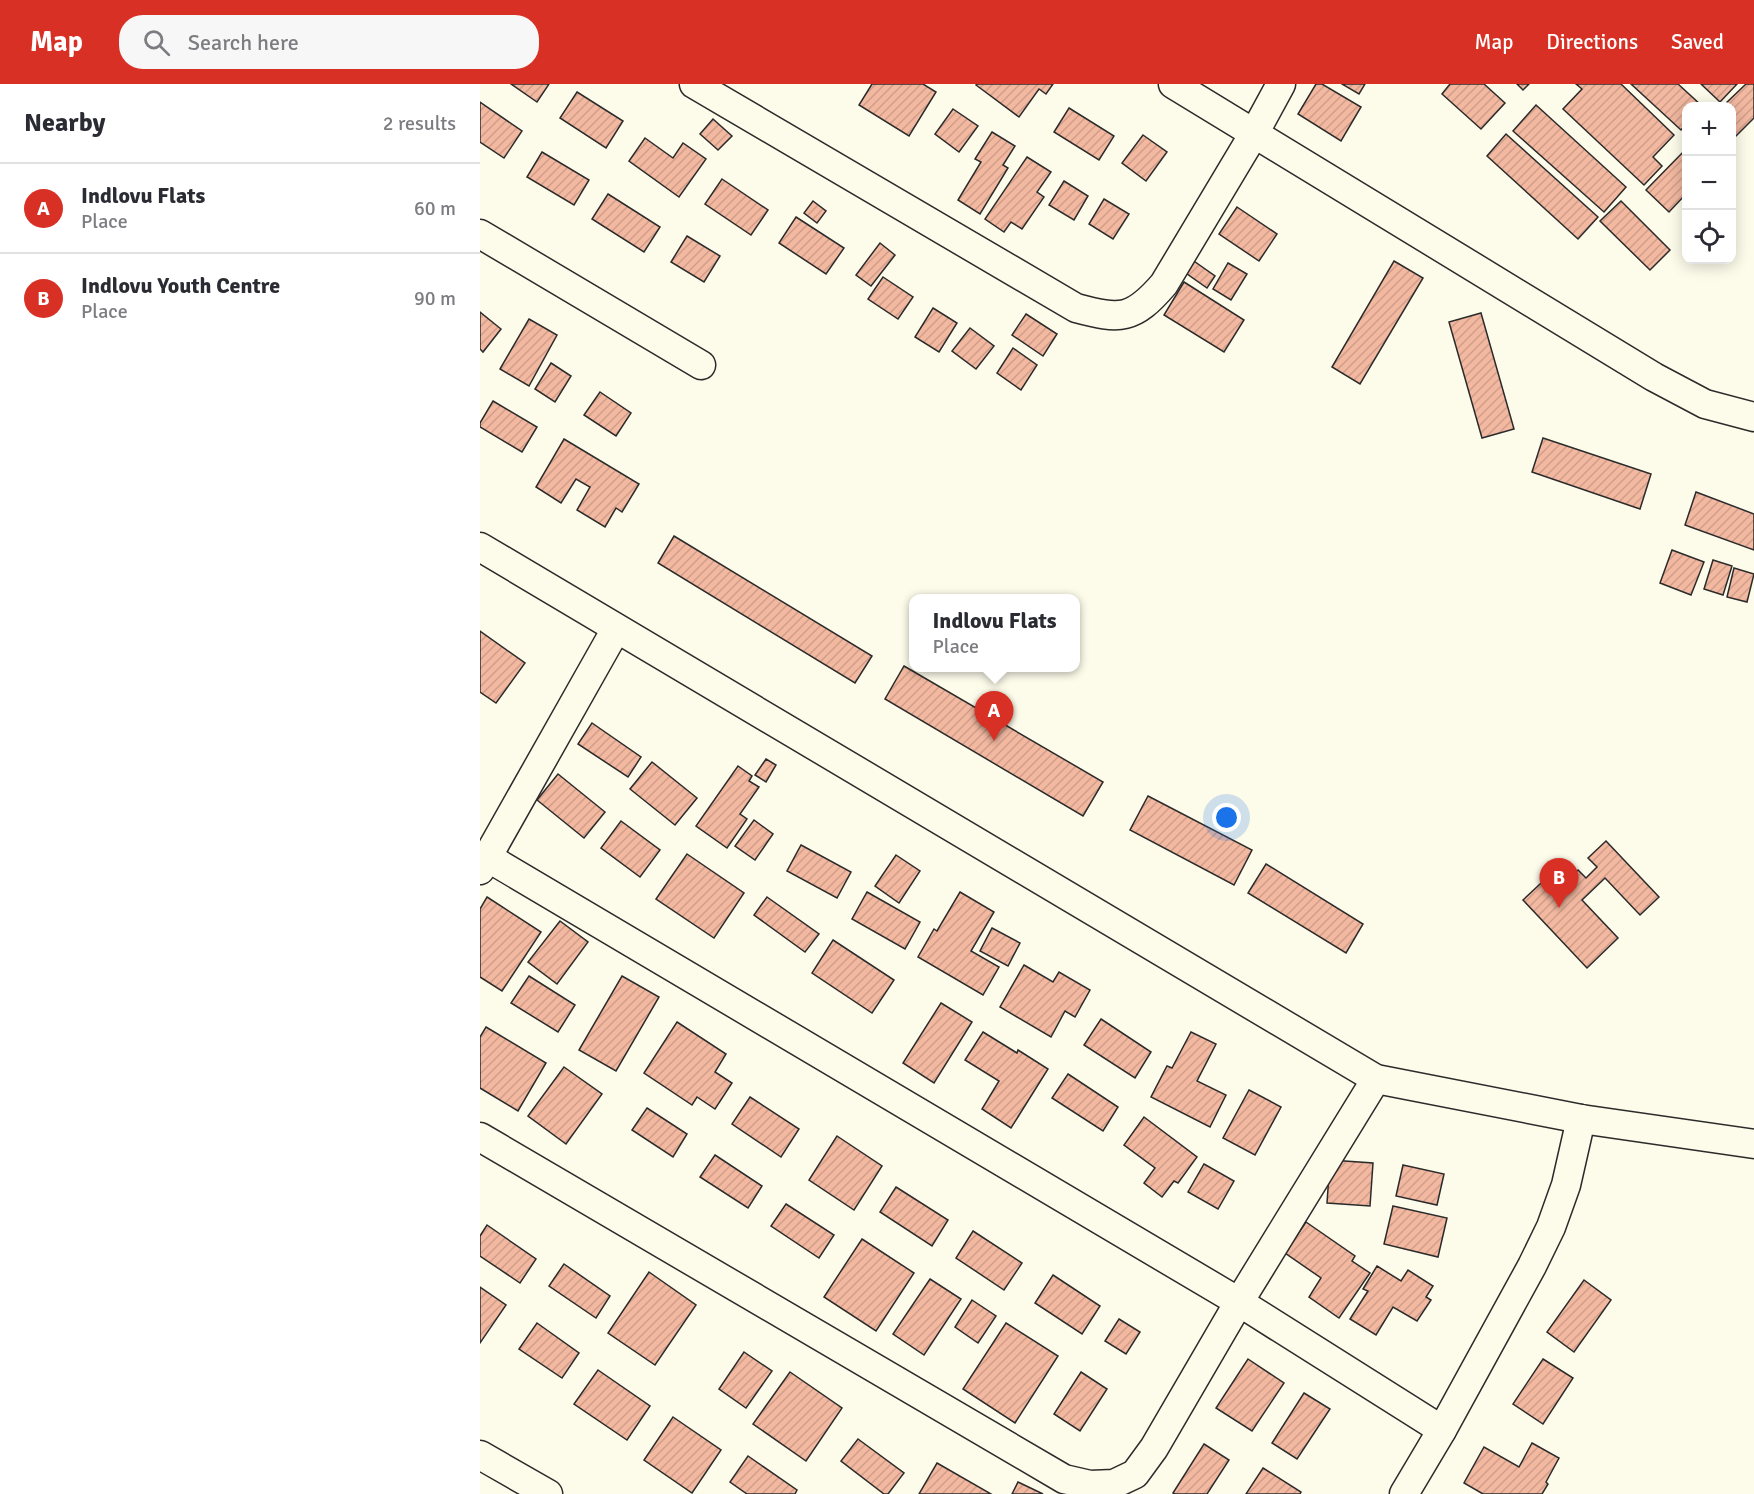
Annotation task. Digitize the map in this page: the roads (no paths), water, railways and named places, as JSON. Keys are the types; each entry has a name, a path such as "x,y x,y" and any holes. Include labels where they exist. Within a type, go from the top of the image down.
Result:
{"street":[{"path":"694,84 1076,308 1101,315 1121,315 1136,311 1150,301 1164,284 1281,84"},
{"path":"1173,84 1654,377 1705,404 1754,417"},
{"path":"480,234 701,365"},
{"path":"480,547 1376,1079 1581,1119 1754,1144"},
{"path":"616,629 484,864 1239,1302 1442,1430"},
{"path":"480,1137 1064,1479 1090,1485 1114,1484 1135,1474 1154,1448 1239,1302 1376,1079"},
{"path":"1404,1494 1442,1430 1551,1227 1566,1185 1581,1119"},
{"path":"480,1455 548,1494"}],"place":[{"name":"Indlovu Flats","path":"994,741"},
{"name":"Indlovu Youth Centre","path":"1559,908"}]}
